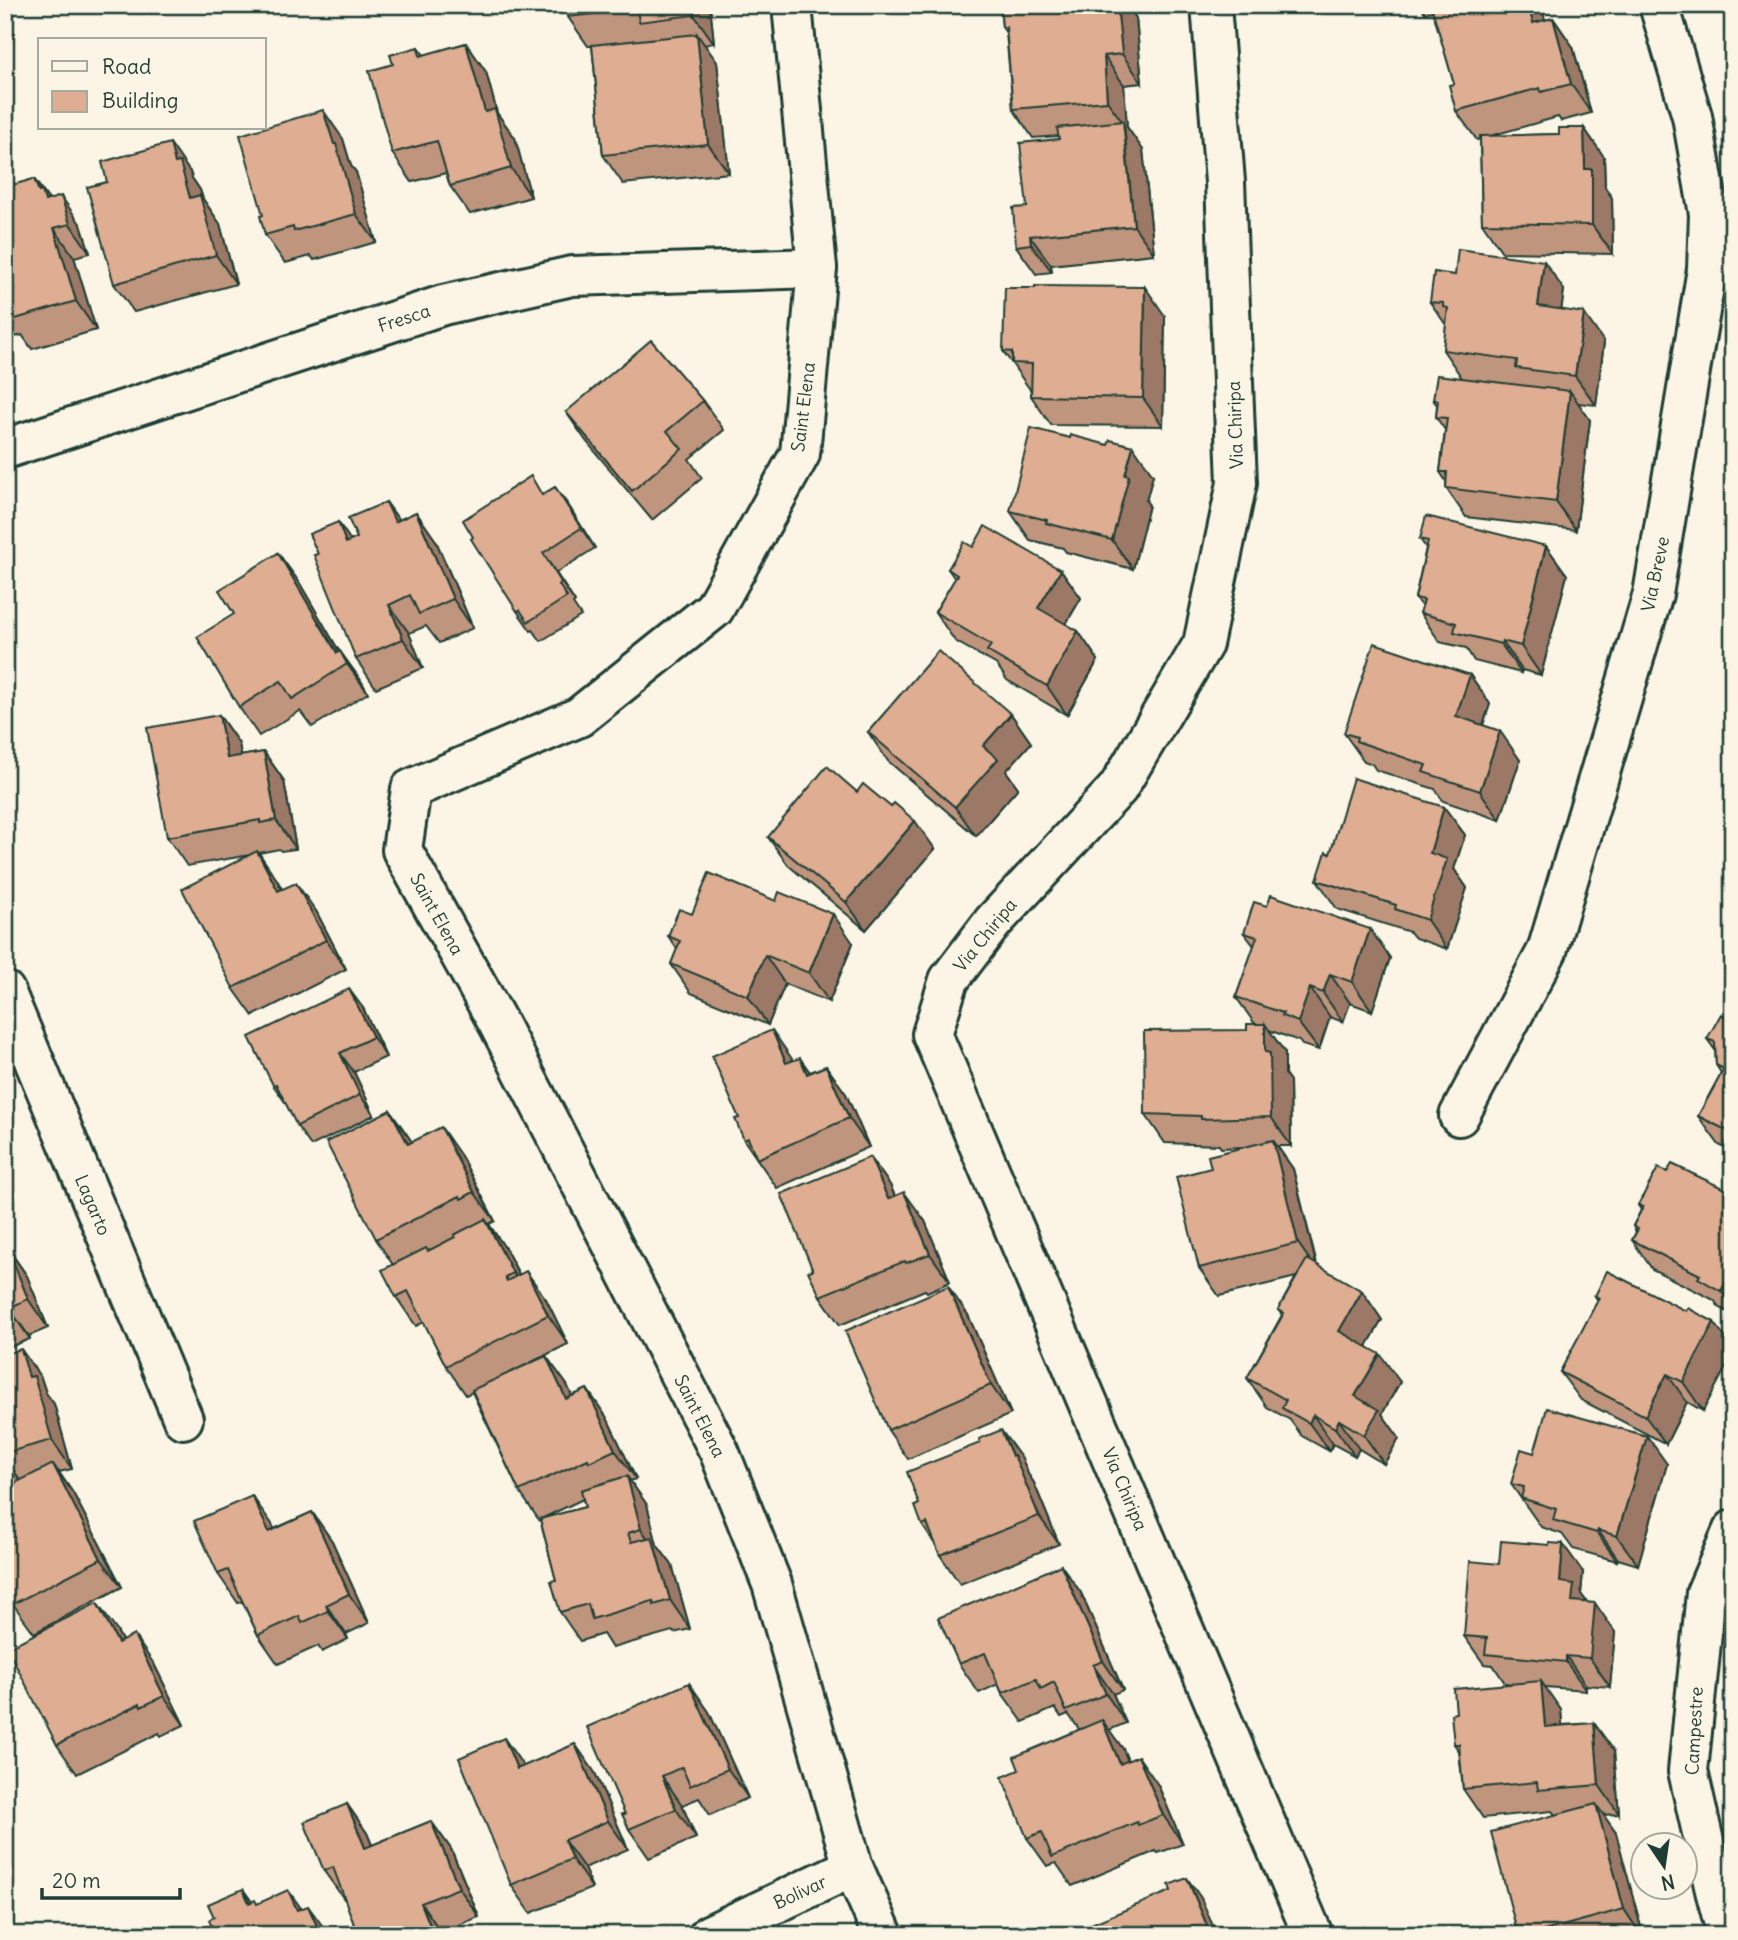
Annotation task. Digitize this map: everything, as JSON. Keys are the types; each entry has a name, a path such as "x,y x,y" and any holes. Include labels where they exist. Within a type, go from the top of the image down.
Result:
{"street":[{"name":"Saint Elena","path":"792,5 817,268 800,454 715,609 579,717 411,789 402,850 498,1023 719,1451 772,1584 853,1867 883,1935"},
{"name":"Via Chiripa","path":"1212,5 1225,182 1237,483 1203,644 1118,788 993,922 949,980 932,1034 1313,1935"},
{"name":"Via Breve","path":"1459,1116 1547,951 1653,594 1707,269 1709,214 1692,116 1659,5"},
{"name":"Fresca","path":"5,449 443,305 572,275 817,268"},
{"name":"Lagarto","path":"5,991 183,1419"},
{"name":"Campestre","path":"1727,1935 1688,1771 1706,1593 1733,1530"},
{"name":"Bolivar","path":"709,1935 853,1867"}],"building":[{"path":"566,5 693,5 694,15 639,22 637,9 568,17"},
{"path":"1000,5 1117,5 1122,54 1104,56 1107,101 1013,109 1006,27 1002,27"},
{"path":"1431,5 1528,5 1533,23 1553,18 1571,84 1541,92 1540,88 1456,111 1449,85 1454,84"},
{"path":"697,34 708,144 603,155 592,45"},
{"path":"466,43 485,112 495,109 511,168 450,186 437,141 392,153 369,71 393,64 390,55 418,47 420,56"},
{"path":"323,110 336,144 356,214 294,231 293,227 265,235 260,216 263,215 240,135 266,130 266,127"},
{"path":"1123,121 1134,226 1030,236 1031,244 1016,246 1013,208 1027,207 1020,143 1059,139 1057,128"},
{"path":"1559,128 1584,128 1585,169 1592,169 1592,225 1482,223 1480,136 1559,134"},
{"path":"170,143 175,163 180,162 190,198 200,195 216,255 114,284 87,187 107,182 102,162"},
{"path":"11,179 12,185 34,179 45,201 61,196 70,224 54,228 76,301 12,320 8,304 5,305 5,181"},
{"path":"1458,249 1544,261 1538,306 1584,313 1575,376 1516,368 1517,360 1443,350 1448,308 1443,307 1443,303 1430,302 1434,272 1455,275"},
{"path":"1145,287 1143,398 1031,396 1032,364 1012,363 1012,352 1003,351 1005,288"},
{"path":"651,340 703,401 667,431 682,449 632,491 566,412"},
{"path":"1437,375 1570,391 1556,502 1446,488 1447,472 1440,472 1447,418 1436,417 1438,400 1433,400"},
{"path":"1031,428 1108,445 1110,440 1133,446 1125,475 1129,476 1112,540 1010,511"},
{"path":"531,476 542,495 555,487 581,528 543,553 567,597 528,622 520,610 517,611 471,539 473,537 463,520"},
{"path":"386,502 395,522 416,512 453,599 419,614 410,595 389,605 403,639 356,659 314,555 318,554 309,534 338,522 346,543 357,538 348,518"},
{"path":"1426,516 1546,546 1521,646 1502,641 1501,644 1454,632 1456,623 1420,613 1424,600 1415,598 1428,541 1420,539"},
{"path":"985,526 1061,570 1038,608 1078,631 1047,686 987,651 991,645 935,612 957,575 948,569 964,542 973,547"},
{"path":"278,553 337,653 340,651 347,664 292,699 281,681 239,707 197,637 234,614 219,590"},
{"path":"1374,643 1470,675 1456,716 1500,731 1480,791 1423,772 1426,765 1356,741 1357,737 1344,733"},
{"path":"938,651 1011,714 983,746 998,759 955,807 868,732"},
{"path":"219,715 227,758 264,752 276,820 260,823 260,820 167,837 147,728"},
{"path":"827,766 857,792 863,784 891,807 894,803 915,821 846,902 768,837"},
{"path":"1353,778 1444,807 1430,853 1447,859 1427,920 1395,909 1396,905 1317,880 1326,852 1330,854"},
{"path":"257,851 278,891 296,883 326,940 233,988 182,889"},
{"path":"709,873 776,901 779,892 833,914 809,973 765,955 748,996 671,964 680,941 668,936 679,909 692,914"},
{"path":"1271,895 1370,929 1352,982 1330,974 1323,993 1310,988 1298,1022 1282,1016 1283,1013 1236,997 1257,937 1244,933 1254,902 1267,906"},
{"path":"349,989 373,1037 340,1053 360,1095 297,1126 249,1037"},
{"path":"1721,1014 1733,1020 1733,1146 1726,1143 1732,1133 1698,1116 1724,1069 1716,1065 1715,1042 1707,1039"},
{"path":"1247,1024 1265,1024 1265,1052 1270,1053 1271,1117 1201,1119 1201,1116 1145,1114 1144,1031 1247,1030"},
{"path":"772,1030 786,1063 800,1058 807,1074 826,1066 849,1118 757,1159 748,1138 744,1140 735,1119 739,1118 712,1056"},
{"path":"390,1110 408,1144 441,1127 474,1192 461,1199 460,1196 376,1239 326,1142"},
{"path":"1273,1140 1298,1243 1199,1268 1176,1177 1211,1168 1208,1156"},
{"path":"870,1157 888,1199 904,1192 930,1254 906,1263 905,1261 820,1296 808,1271 813,1270 781,1194"},
{"path":"1672,1164 1733,1193 1733,1268 1721,1291 1698,1278 1700,1275 1632,1240 1638,1229 1633,1226 1643,1207 1638,1205 1658,1168 1667,1172"},
{"path":"485,1219 513,1273 505,1277 507,1281 526,1271 548,1315 446,1366 408,1291 396,1297 382,1270 426,1248 428,1251"},
{"path":"5,1247 28,1299 5,1312"},
{"path":"1307,1259 1362,1291 1339,1331 1380,1354 1355,1396 1379,1410 1364,1435 1339,1420 1335,1428 1313,1415 1309,1423 1282,1408 1286,1400 1247,1378 1284,1313 1278,1310"},
{"path":"1607,1271 1686,1311 1688,1308 1714,1322 1683,1382 1667,1374 1645,1416 1560,1372 1599,1298 1595,1296"},
{"path":"948,1286 991,1385 888,1430 845,1331"},
{"path":"21,1349 29,1377 34,1376 52,1440 5,1453 5,1354"},
{"path":"546,1356 566,1399 587,1389 615,1450 589,1462 588,1459 519,1491 472,1390"},
{"path":"1547,1408 1647,1436 1617,1536 1553,1520 1556,1509 1521,1498 1524,1487 1511,1484 1521,1449 1534,1453"},
{"path":"1001,1430 1039,1516 940,1555 927,1523 922,1525 915,1506 919,1504 907,1472 980,1443 979,1439"},
{"path":"53,1464 101,1559 13,1604 5,1588 5,1488"},
{"path":"627,1476 641,1529 628,1533 631,1542 652,1537 670,1600 654,1605 653,1601 592,1619 588,1604 560,1612 551,1581 556,1580 540,1519 585,1507 581,1490"},
{"path":"252,1496 269,1532 312,1512 349,1594 326,1605 328,1611 302,1623 299,1616 258,1635 228,1570 218,1574 194,1521"},
{"path":"1501,1541 1563,1544 1560,1582 1574,1584 1572,1601 1595,1603 1590,1658 1566,1656 1566,1662 1485,1654 1487,1638 1464,1636 1470,1561 1499,1564"},
{"path":"1061,1565 1103,1661 1093,1665 1106,1694 1066,1711 1054,1682 1041,1689 1036,1679 1002,1693 985,1653 959,1664 938,1618"},
{"path":"97,1603 118,1643 134,1635 164,1696 141,1707 140,1704 57,1745 7,1648"},
{"path":"1541,1681 1545,1727 1594,1723 1599,1785 1538,1790 1537,1782 1463,1789 1459,1744 1454,1744 1451,1714 1456,1713 1454,1689"},
{"path":"689,1683 728,1769 690,1786 682,1767 662,1776 676,1809 629,1829 587,1727"},
{"path":"1102,1720 1120,1764 1138,1756 1163,1815 1138,1825 1137,1822 1052,1857 1042,1832 1027,1838 1002,1777 1019,1770 1014,1757"},
{"path":"504,1738 517,1769 575,1744 608,1821 564,1840 572,1859 511,1885 459,1758"},
{"path":"347,1804 365,1848 431,1821 459,1888 421,1903 434,1935 358,1935 333,1867 324,1871 304,1822"},
{"path":"1596,1804 1624,1909 1529,1935 1518,1935 1491,1832"},
{"path":"1187,1878 1211,1935 1095,1935 1091,1924 1171,1891 1169,1885"},
{"path":"243,1889 249,1903 255,1900 257,1904 288,1890 297,1910 308,1906 321,1935 215,1935 209,1920 214,1917 208,1904"}]}
